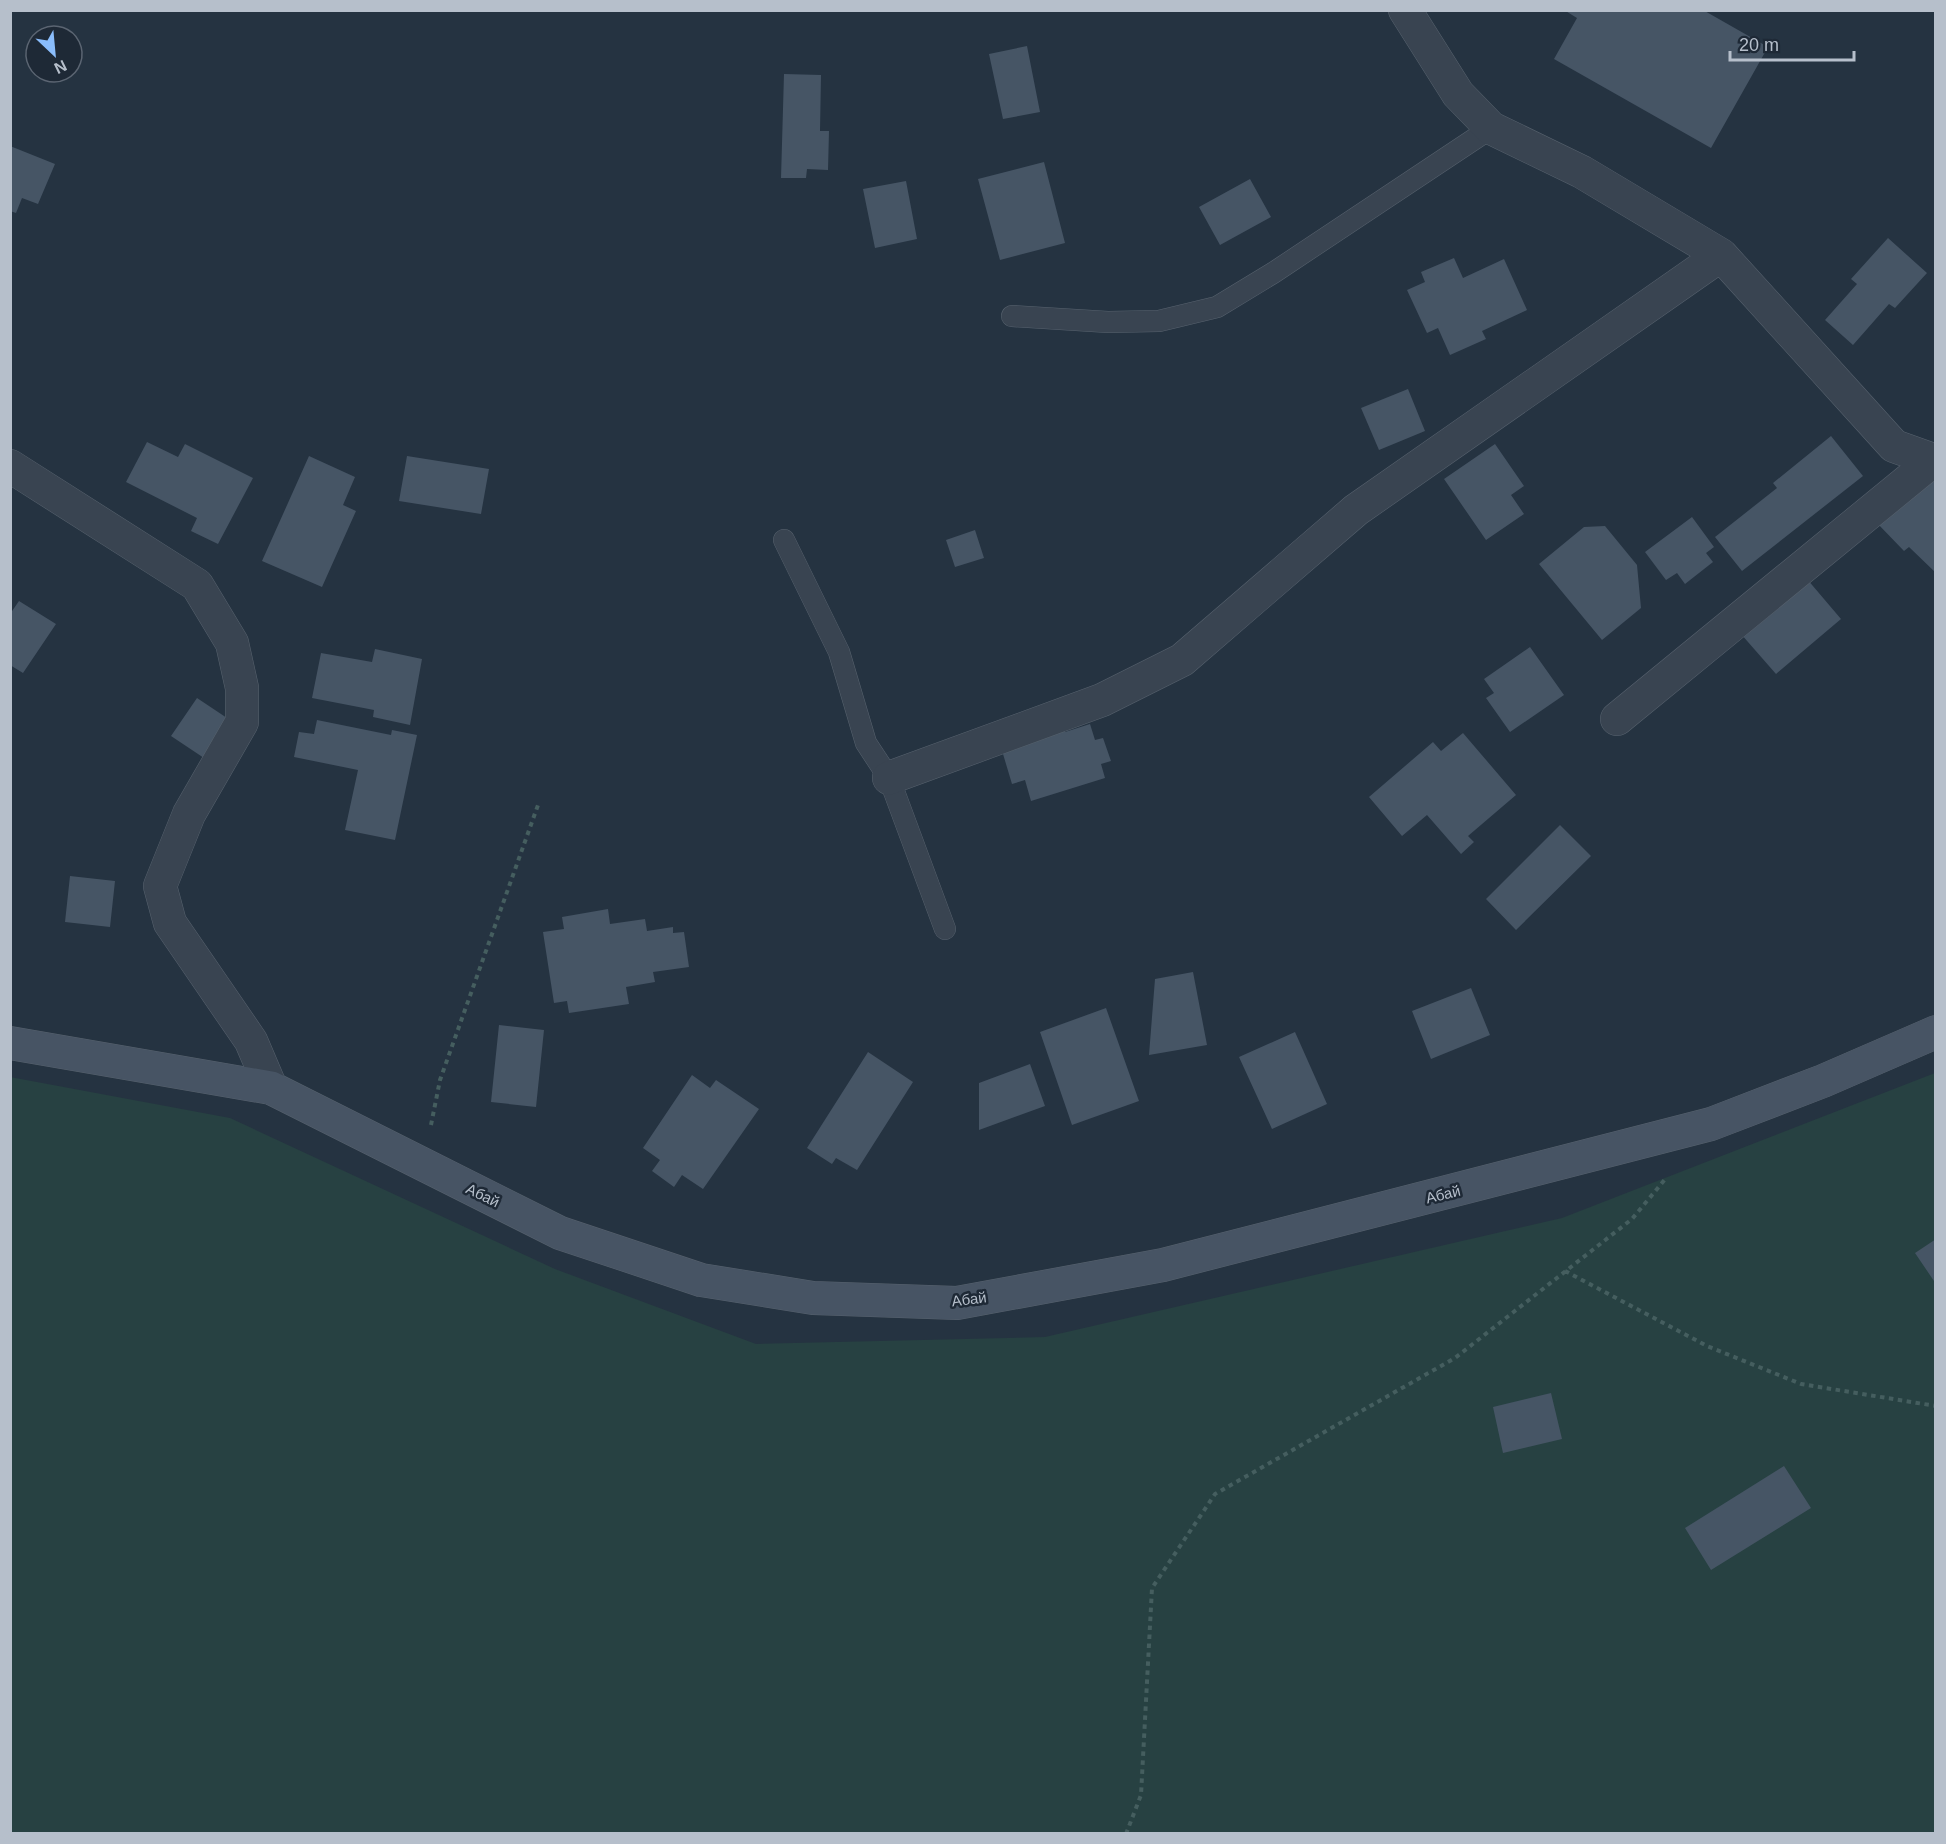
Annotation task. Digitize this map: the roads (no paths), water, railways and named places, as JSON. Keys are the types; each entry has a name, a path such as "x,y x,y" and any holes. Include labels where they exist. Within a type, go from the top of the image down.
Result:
{"street":[{"path":"1405,10 1458,94 1491,128 1582,171 1721,255 1894,446 1933,461 1617,719"},
{"path":"889,778 1102,700 1182,660 1356,510 1721,255"},
{"path":"10,466 196,585 232,643 242,688 242,722 189,814 160,886 170,923 251,1041 271,1088"},
{"name":"Абай","path":"10,1043 271,1088 560,1233 701,1281 813,1298 957,1303 1163,1265 1711,1124 1823,1081 1935,1032"}],"lane":[{"path":"1012,316 1108,322 1159,321 1217,307 1273,273 1491,128"},
{"path":"784,540 839,652 866,742 889,778 945,929"}]}
